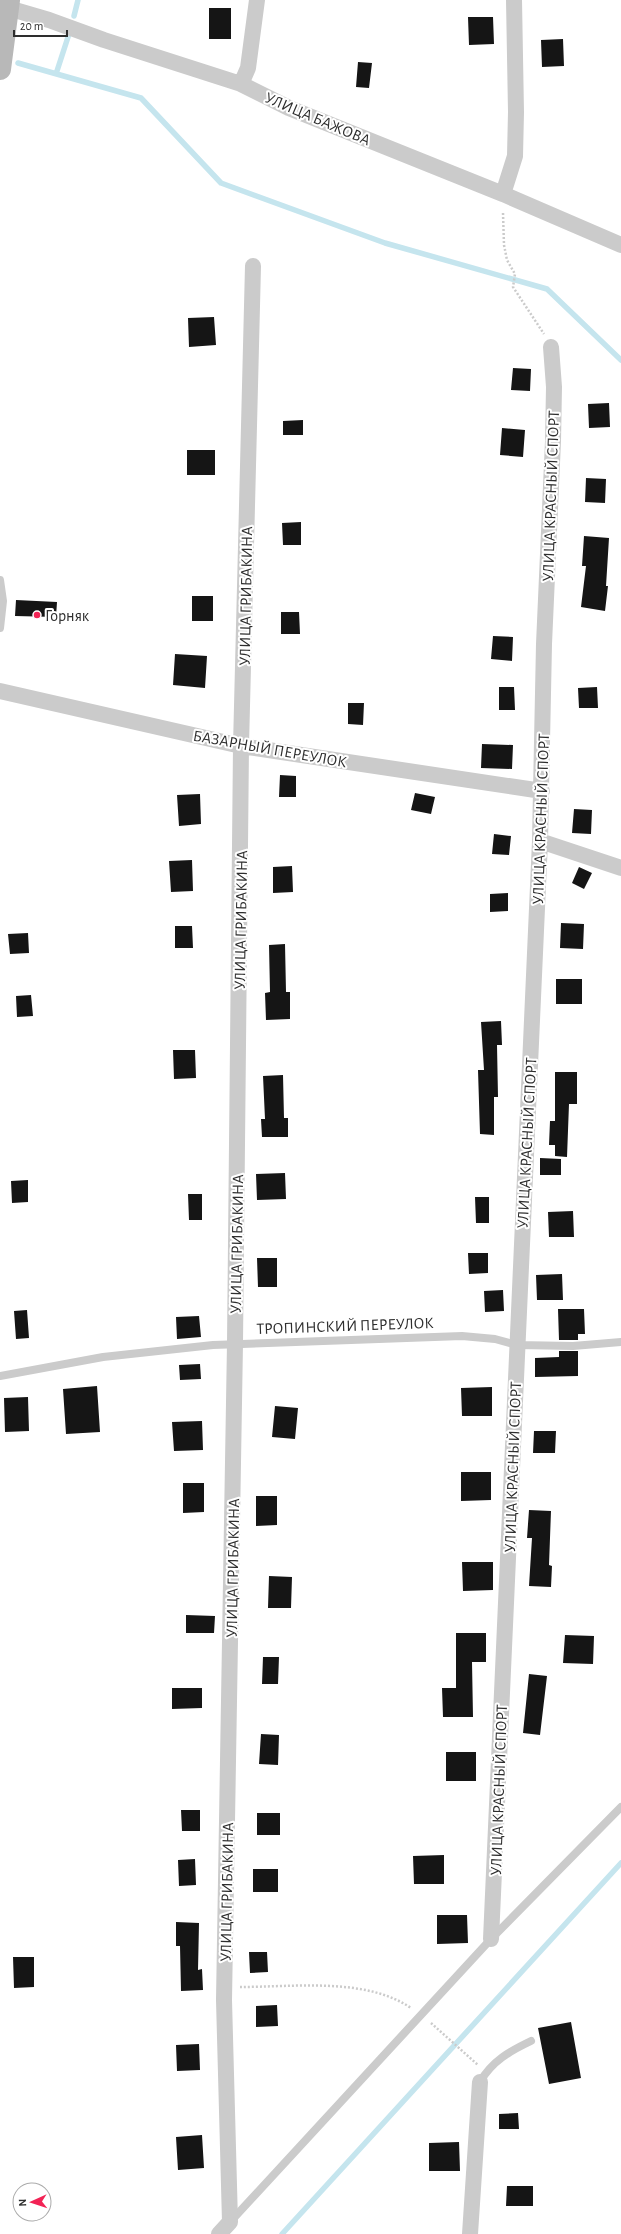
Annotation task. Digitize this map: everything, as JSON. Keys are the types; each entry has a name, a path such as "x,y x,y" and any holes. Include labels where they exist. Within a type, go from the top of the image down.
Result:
{"street":[{"path":"241,84 248,68 257,0"},
{"path":"503,194 514,156 516,112 514,0"},
{"path":"0,69 9,4"},
{"name":"УЛИЦА БАЖОВА","path":"9,4 104,40 241,84 289,108 503,194 621,246"},
{"name":"УЛИЦА ГРИБАКИНА","path":"230,2222 225,1987 235,1343 241,746 253,266"},
{"name":"УЛИЦА КРАСНЫЙ СПОРТ","path":"491,1939 542,790 544,644 553,441 554,387 551,347"},
{"name":"БАЗАРНЫЙ ПЕРЕУЛОК","path":"0,691 241,746 542,790"},
{"path":"540,842 621,868"},
{"path":"470,2234 483,2077"},
{"path":"219,2234 230,2222"}],"lane":[{"path":"0,580 2,601 0,628"},
{"name":"ТРОПИНСКИЙ ПЕРЕУЛОК","path":"0,1376 104,1357 235,1343 462,1336 496,1339 517,1346 573,1346 621,1342"},
{"path":"230,2222 491,1939 621,1807"},
{"path":"483,2077 505,2054 531,2041"}],"path":[{"path":"503,194 504,245 507,260 515,274 513,287 551,347"},
{"path":"225,1987 329,1986 365,1990 397,1998 422,2015 441,2032 460,2050 483,2077"}],"building":[{"path":"209,8 231,8 231,39 209,39"},
{"path":"468,17 493,17 494,44 469,45"},
{"path":"563,39 564,66 542,67 541,40"},
{"path":"358,62 372,63 369,88 356,87"},
{"path":"214,317 216,345 189,347 188,318"},
{"path":"513,368 531,369 530,391 511,390"},
{"path":"609,403 610,427 589,428 588,404"},
{"path":"303,420 303,435 283,435 283,421"},
{"path":"502,428 525,430 523,457 500,455"},
{"path":"187,450 215,450 215,475 187,475"},
{"path":"586,478 606,479 605,503 585,502"},
{"path":"301,522 301,545 283,545 282,523"},
{"path":"584,536 609,538 606,586 608,586 605,611 581,607 586,566 582,566"},
{"path":"192,596 213,596 213,621 192,621"},
{"path":"16,600 57,602 56,617 15,616"},
{"path":"281,612 299,612 300,634 281,634"},
{"path":"493,636 513,637 512,661 491,659"},
{"path":"175,654 207,656 205,688 173,685"},
{"path":"499,687 514,687 515,710 499,710"},
{"path":"597,687 598,708 579,708 578,688"},
{"path":"348,703 364,703 363,725 348,724"},
{"path":"482,744 513,745 512,769 481,768"},
{"path":"280,775 296,776 296,797 279,797"},
{"path":"415,793 435,797 431,814 411,810"},
{"path":"200,794 201,824 179,826 177,795"},
{"path":"574,809 592,810 591,834 572,833"},
{"path":"494,834 511,836 509,855 492,854"},
{"path":"192,860 193,891 171,892 169,861"},
{"path":"292,866 293,892 273,893 273,867"},
{"path":"579,867 592,873 584,889 572,883"},
{"path":"508,893 508,911 490,912 490,894"},
{"path":"561,923 584,924 583,949 560,948"},
{"path":"175,926 192,926 193,948 175,948"},
{"path":"28,933 29,953 10,954 8,934"},
{"path":"285,944 286,992 290,992 290,1019 266,1020 265,993 270,992 269,945"},
{"path":"556,979 582,979 582,1004 556,1004"},
{"path":"31,995 33,1016 17,1017 16,996"},
{"path":"501,1021 502,1045 497,1045 498,1097 494,1097 494,1135 480,1134 478,1070 484,1070 481,1022"},
{"path":"173,1050 195,1050 196,1078 174,1079"},
{"path":"555,1072 577,1072 577,1104 569,1104 567,1157 555,1156 555,1145 549,1145 550,1121 555,1121"},
{"path":"283,1075 284,1118 288,1118 288,1137 262,1137 261,1119 265,1119 263,1076"},
{"path":"540,1158 561,1159 561,1175 540,1175"},
{"path":"285,1173 286,1199 257,1200 256,1174"},
{"path":"28,1180 28,1202 12,1203 11,1181"},
{"path":"188,1194 202,1194 202,1220 189,1220"},
{"path":"475,1197 489,1197 489,1223 476,1223"},
{"path":"573,1211 574,1237 549,1237 548,1212"},
{"path":"468,1253 488,1253 488,1273 469,1274"},
{"path":"257,1258 277,1258 277,1287 258,1287"},
{"path":"562,1274 563,1300 537,1300 536,1275"},
{"path":"503,1290 504,1311 485,1312 484,1291"},
{"path":"558,1309 584,1309 585,1334 578,1334 578,1340 559,1340"},
{"path":"27,1310 29,1338 16,1339 14,1311"},
{"path":"199,1316 201,1337 177,1339 176,1317"},
{"path":"559,1351 578,1351 578,1376 535,1377 535,1358 559,1357"},
{"path":"200,1364 201,1379 180,1380 179,1365"},
{"path":"97,1386 100,1432 66,1434 63,1389"},
{"path":"492,1387 492,1416 462,1416 461,1388"},
{"path":"28,1397 29,1431 5,1432 4,1398"},
{"path":"275,1406 298,1408 295,1439 272,1437"},
{"path":"202,1421 203,1450 174,1451 172,1422"},
{"path":"534,1431 556,1431 555,1453 533,1453"},
{"path":"461,1472 491,1472 491,1500 461,1501"},
{"path":"183,1483 204,1483 204,1512 183,1513"},
{"path":"256,1496 277,1496 277,1525 256,1526"},
{"path":"529,1510 551,1511 549,1565 552,1566 551,1587 529,1586 532,1538 527,1538"},
{"path":"462,1562 493,1562 493,1590 463,1591"},
{"path":"269,1576 292,1577 291,1608 268,1608"},
{"path":"186,1615 215,1616 214,1633 186,1633"},
{"path":"456,1633 486,1633 486,1662 472,1662 473,1717 443,1717 442,1688 456,1688"},
{"path":"565,1635 594,1636 593,1664 563,1663"},
{"path":"263,1657 279,1657 278,1684 262,1684"},
{"path":"529,1674 547,1676 540,1735 523,1733"},
{"path":"172,1688 202,1688 202,1708 172,1709"},
{"path":"261,1734 279,1735 278,1765 259,1764"},
{"path":"446,1752 476,1752 476,1781 446,1781"},
{"path":"181,1810 200,1810 200,1831 182,1831"},
{"path":"257,1813 280,1813 280,1835 257,1835"},
{"path":"444,1855 444,1884 414,1884 413,1856"},
{"path":"195,1859 196,1885 179,1886 178,1860"},
{"path":"253,1869 278,1869 278,1892 253,1892"},
{"path":"437,1915 467,1915 468,1943 437,1944"},
{"path":"176,1922 199,1923 198,1970 202,1969 203,1990 181,1991 180,1946 176,1946"},
{"path":"249,1952 267,1952 268,1972 250,1973"},
{"path":"13,1957 34,1957 34,1987 14,1988"},
{"path":"277,2005 278,2026 256,2027 256,2006"},
{"path":"571,2022 581,2078 549,2084 538,2028"},
{"path":"199,2044 200,2070 177,2071 176,2045"},
{"path":"518,2113 519,2129 499,2129 499,2114"},
{"path":"202,2135 204,2168 178,2170 176,2137"},
{"path":"459,2142 460,2171 429,2171 429,2143"},
{"path":"507,2186 533,2186 533,2206 506,2206"}],"waterway":[{"path":"74,16 78,0"},
{"path":"56,74 69,34"},
{"path":"18,63 141,98 221,183 385,243 547,289 621,360"},
{"path":"282,2234 621,1863"}],"place":[{"name":"Горняк","path":"37,615"}]}
